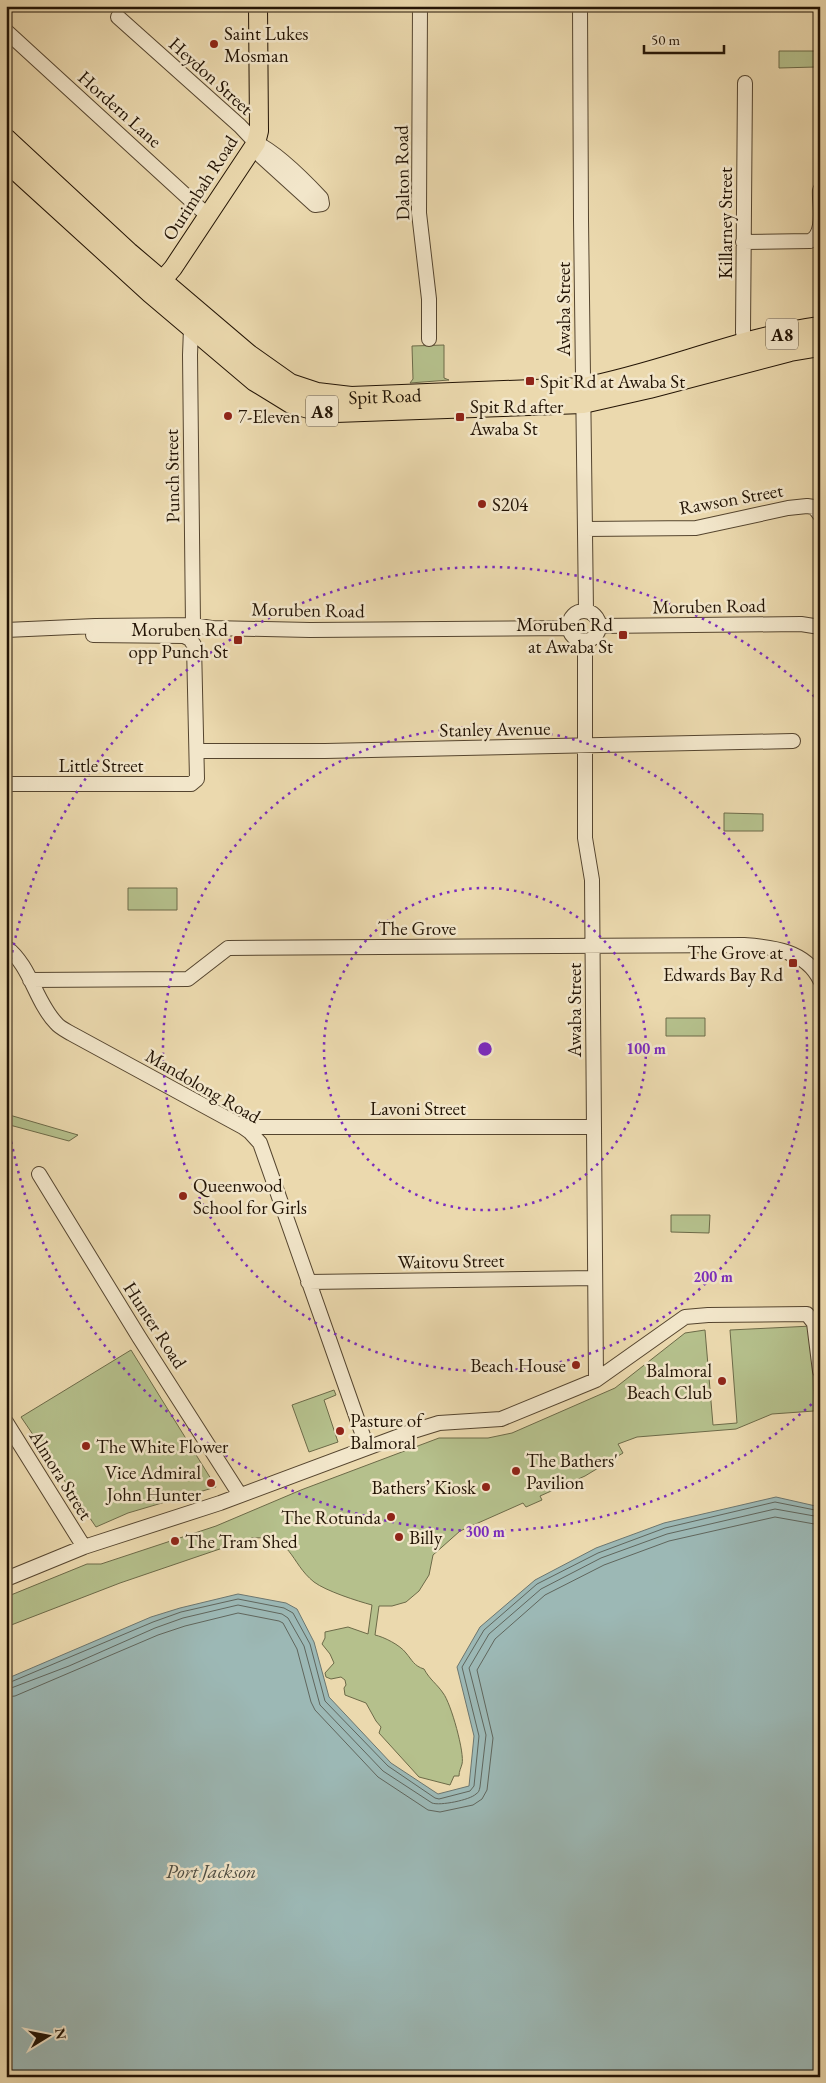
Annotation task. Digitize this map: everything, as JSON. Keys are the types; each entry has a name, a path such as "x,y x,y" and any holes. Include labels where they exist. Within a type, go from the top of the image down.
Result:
{"highway":[{"name":"Spit Road","path":"6,139 157,287 191,328 255,381 274,394 291,403 316,410 336,412 583,395 649,388 748,352 779,335 820,327"},
{"name":"Spit Road","path":"6,161 157,287 290,384 317,393 350,397 583,395"},
{"name":"Spit Road","path":"748,352 790,351 820,346"}],"main road":[{"name":"Ourimbah Road","path":"157,287 173,268 256,143 258,131 258,6"}],"street":[{"name":"Dalton Road","path":"420,6 420,213 429,299 429,339"},
{"name":"Awaba Street","path":"580,6 586,611"},
{"name":"Heydon Street","path":"118,16 240,126 256,143 266,148 314,190 322,198 322,204 315,205 261,156 256,143"},
{"name":"Hordern Lane","path":"6,31 207,215"},
{"name":"Killarney Street","path":"745,83 743,332 748,352"},
{"path":"743,242 810,241 814,239 820,232 820,190"},
{"name":"Punch Street","path":"191,328 193,625"},
{"name":"Rawson Street","path":"584,529 696,528 788,508 807,506 814,508 820,515"},
{"path":"586,611 596,617 599,626 596,635 585,640 577,639 573,636 570,628 573,616 586,611"},
{"name":"Moruben Road","path":"599,626 801,624 820,627"},
{"name":"Moruben Road","path":"6,630 95,626 193,625 211,628 310,630 570,628"},
{"name":"Moruben Road","path":"47,629 97,635 184,636 190,639 194,645 197,750"},
{"name":"Awaba Street","path":"585,640 585,838 592,880 596,1380"},
{"name":"Stanley Avenue","path":"197,750 334,751 794,741"},
{"name":"Little Street","path":"6,784 191,784 197,776 197,750"},
{"name":"The Grove","path":"30,980 188,979 228,948 764,946 791,953 810,965 820,980"},
{"name":"Mandolong Road","path":"6,947 22,966 46,1010 56,1024 243,1127 260,1143 367,1448"},
{"name":"Lavoni Street","path":"243,1127 594,1127"},
{"name":"Hunter Road","path":"39,1174 139,1337 240,1495"},
{"name":"Waitovu Street","path":"308,1282 595,1278"},
{"path":"6,1579 84,1547 240,1495 439,1423 501,1419 596,1380 685,1317 807,1314 814,1323 820,1371"},
{"name":"Almora Street","path":"6,1422 84,1547"}],"green space":[{"path":"779,51 815,51 816,67 779,68"},
{"path":"444,345 444,378 449,380 410,383 413,379 412,346"},
{"path":"724,813 763,814 763,831 724,831"},
{"path":"128,888 177,888 177,910 128,910"},
{"path":"666,1018 705,1018 705,1036 666,1036"},
{"path":"6,1114 78,1135 69,1141 6,1124"},
{"path":"671,1215 710,1215 709,1233 671,1232"},
{"path":"812,1326 814,1411 772,1414 736,1429 637,1437 618,1444 623,1453 585,1476 540,1496 542,1500 526,1507 523,1503 460,1531 433,1555 429,1575 419,1591 406,1602 392,1606 379,1606 375,1635 396,1644 415,1664 424,1669 443,1693 450,1707 459,1740 462,1764 459,1776 454,1776 450,1785 419,1777 379,1733 381,1727 366,1703 345,1695 345,1680 341,1677 331,1679 326,1677 325,1673 334,1663 322,1644 325,1632 348,1627 368,1634 372,1605 334,1592 314,1582 289,1551 275,1541 265,1538 252,1538 120,1583 6,1627 6,1597 87,1564 101,1564 216,1526 301,1490 439,1438 488,1438 512,1433 615,1388 685,1333 705,1330 713,1425 737,1423 730,1330"},
{"path":"131,1350 216,1487 128,1513 96,1527 21,1417"},
{"path":"334,1390 336,1395 324,1400 338,1442 309,1452 292,1405"}],"water":[{"name":"Port Jackson","path":"776,1497 820,1507 820,2077 6,2077 6,1679 151,1617 180,1608 238,1594 286,1603 297,1609 314,1642 329,1697 391,1763 438,1794 469,1786 474,1736 457,1667 480,1627 535,1580 596,1548 664,1523"}],"place":[{"name":"Saint Lukes Mosman","path":"214,44"},
{"name":"Spit Rd at Awaba St","path":"530,381"},
{"name":"7-Eleven","path":"228,416"},
{"name":"Spit Rd after Awaba St","path":"460,417"},
{"name":"S204","path":"482,504"},
{"name":"Moruben Rd at Awaba St","path":"623,635"},
{"name":"Moruben Rd opp Punch St","path":"238,640"},
{"name":"The Grove at Edwards Bay Rd","path":"793,963"},
{"name":"Queenwood School for Girls","path":"183,1196"},
{"name":"Beach House","path":"576,1365"},
{"name":"Balmoral Beach Club","path":"722,1381"},
{"name":"Pasture of Balmoral","path":"340,1431"},
{"name":"The White Flower","path":"86,1446"},
{"name":"The Bathers' Pavilion","path":"516,1471"},
{"name":"Vice Admiral John Hunter","path":"211,1483"},
{"name":"Bathers’ Kiosk","path":"486,1487"},
{"name":"The Rotunda","path":"391,1517"},
{"name":"Billy","path":"399,1537"},
{"name":"The Tram Shed","path":"175,1541"}]}
